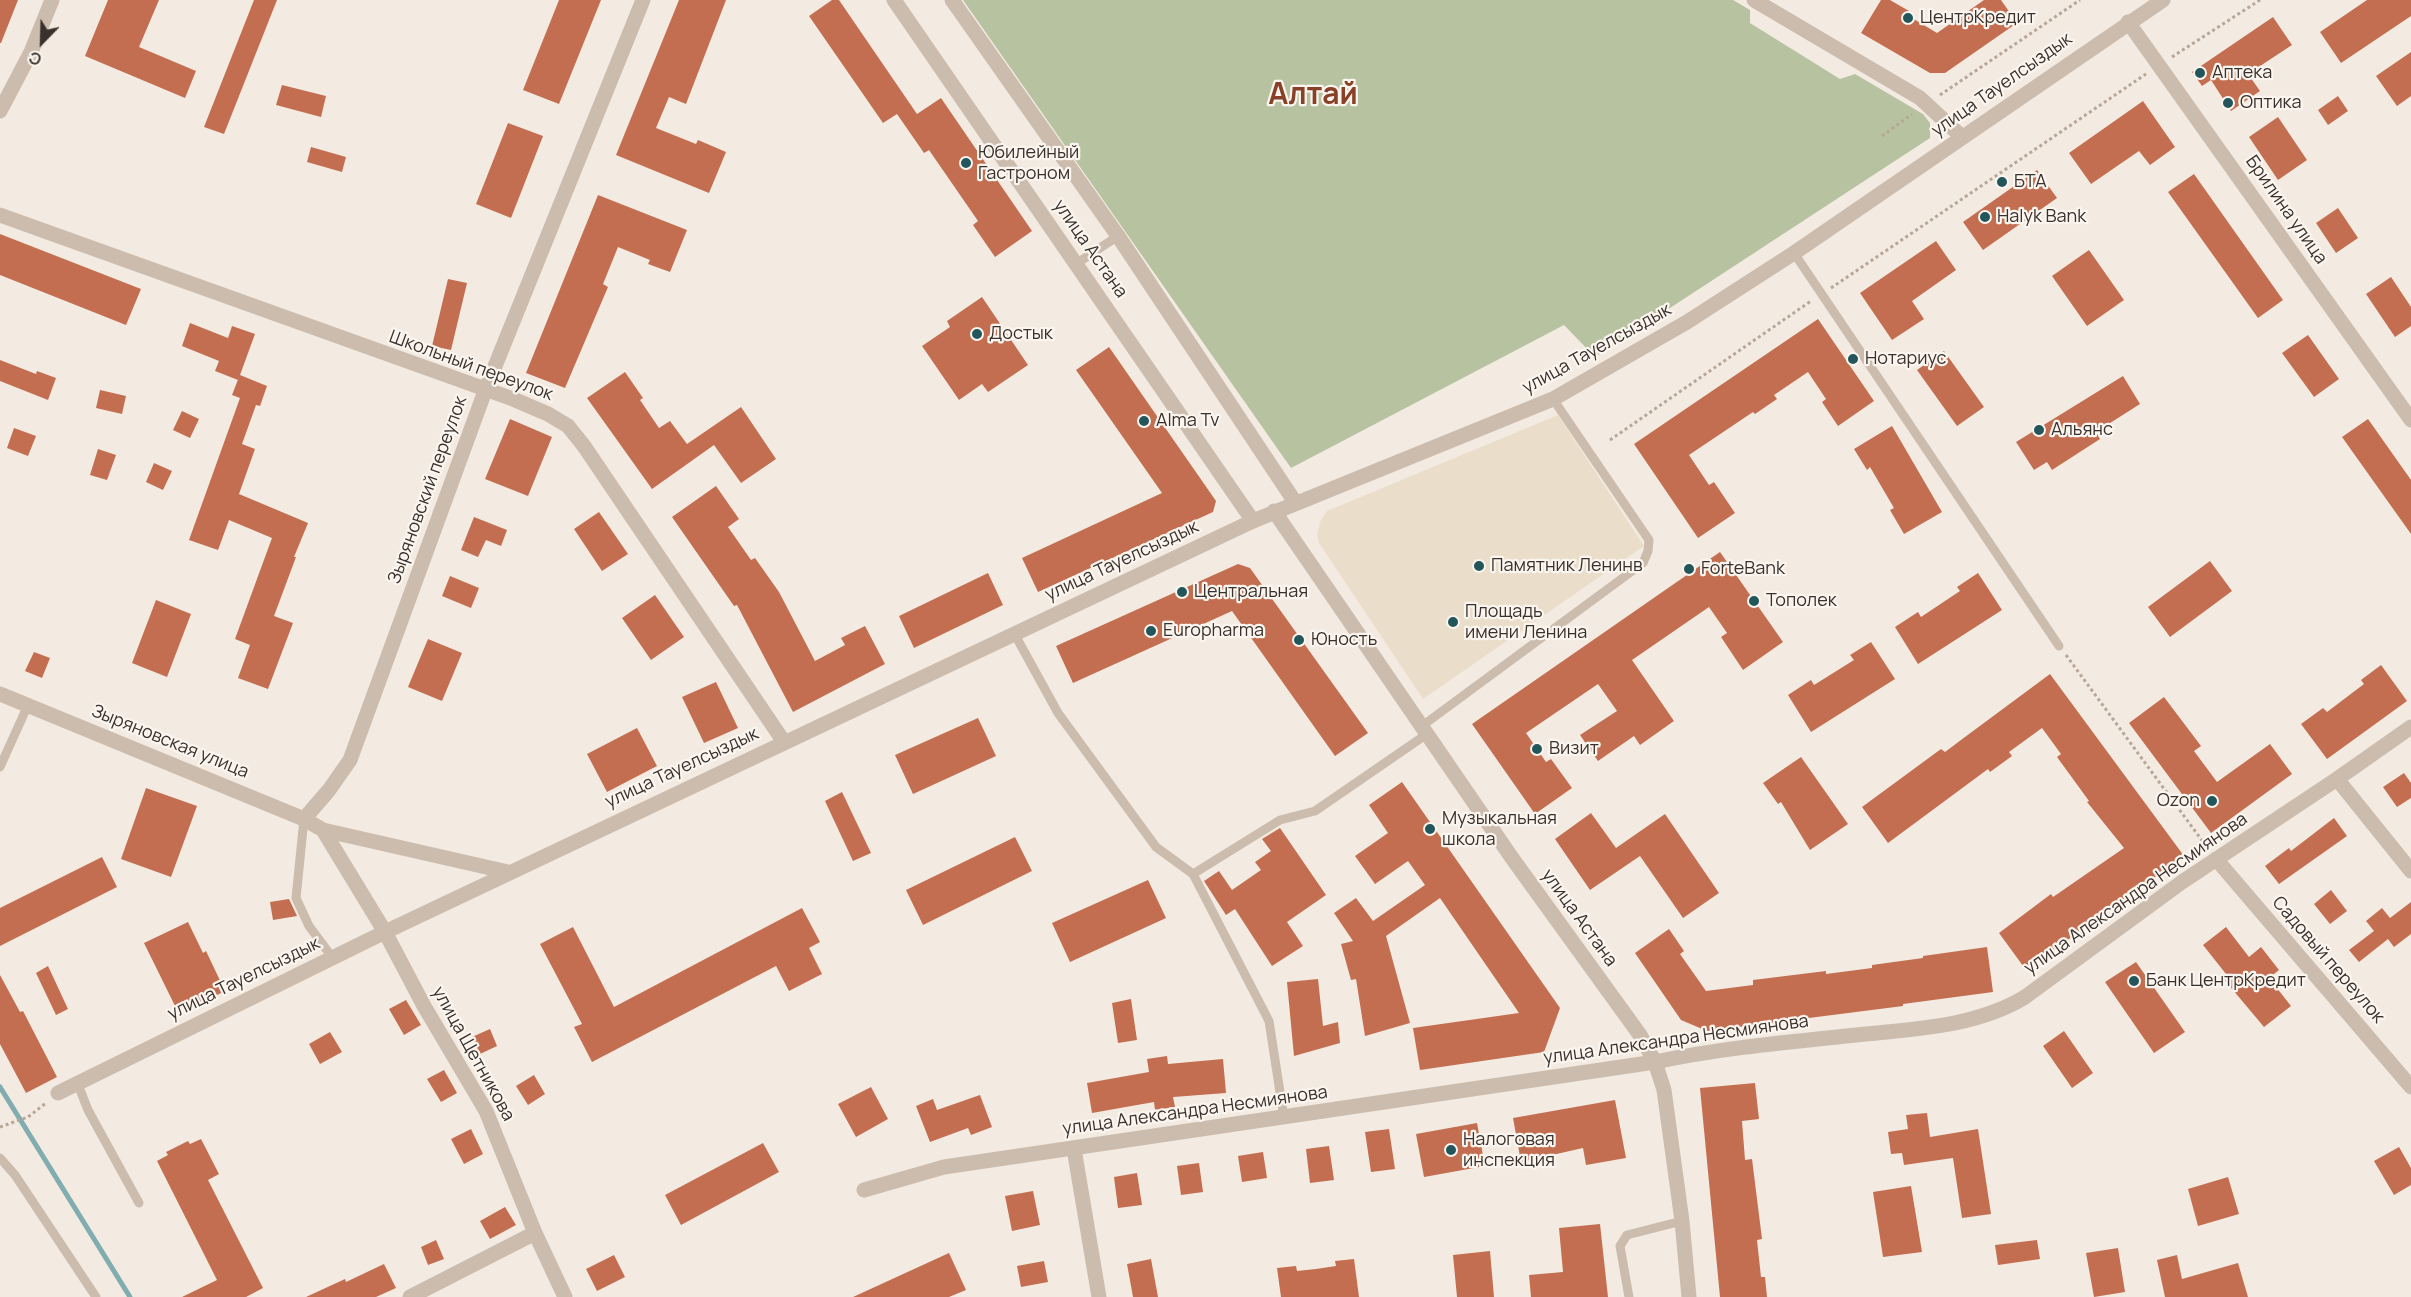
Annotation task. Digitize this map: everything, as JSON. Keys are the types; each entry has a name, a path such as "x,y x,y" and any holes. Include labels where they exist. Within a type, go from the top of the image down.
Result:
{"street":[{"path":"0,111 31,52 52,0"},
{"name":"Зыряновский переулок","path":"304,819 329,790 350,760 485,391 643,0"},
{"name":"улица Астана","path":"894,0 1253,520"},
{"name":"улица Астана","path":"952,0 1118,236 1295,502"},
{"path":"1754,0 1927,104 1962,137"},
{"name":"улица Тауелсыздык","path":"58,1093 508,872 1253,520 1472,434 1553,399 1687,322 1794,254 2163,0"},
{"name":"Брилина улица","path":"2128,22 2411,420"},
{"name":"Школьный переулок","path":"0,215 548,414 568,426 603,472 784,742"},
{"name":"улица Астана","path":"1274,511 1519,867 1640,1035 1655,1062 1664,1090 1682,1221 1689,1297"},
{"name":"Зыряновская улица","path":"0,694 304,819 323,830"},
{"name":"улица Александра Несмиянова","path":"864,1190 944,1167 1681,1057 1794,1041 1914,1028 1984,1016 2006,1009 2025,997 2216,859 2411,727"},
{"path":"2337,779 2411,871"},
{"path":"323,830 508,872"},
{"name":"улица Щетникова","path":"323,830 385,932 424,1006 486,1112 535,1233 565,1297"},
{"name":"Садовый переулок","path":"2216,859 2411,1087"},
{"path":"1074,1149 1099,1297"},
{"path":"410,1297 535,1233"}],"lane":[{"path":"1076,264 1118,236"},
{"path":"1794,254 2059,646"},
{"path":"1193,874 1280,820 1315,811 1643,563 1650,540 1553,399"},
{"path":"1014,633 1058,713 1144,831 1156,847 1193,874 1269,1021 1284,1118"},
{"path":"0,767 28,705"},
{"path":"304,819 297,898 309,926 332,957"},
{"path":"77,1082 88,1110 139,1203"},
{"path":"0,1158 15,1175 96,1297"},
{"path":"1629,1297 1620,1246 1622,1240 1627,1235 1682,1221"}],"path":[{"path":"1882,135 2080,0"},
{"path":"1610,440 2159,65 2260,0"},
{"path":"2059,646 2216,859"},
{"path":"0,1127 28,1117 58,1093"}],"green space":[{"path":"963,0 1733,0 1750,10 1750,23 1840,79 1855,74 1923,114 1930,123 1930,138 1595,357 1564,325 1291,468"}],"shaded area":[{"name":"Площадь имени Ленина","path":"1558,415 1644,546 1423,699 1319,543 1317,534 1321,520 1327,511"}],"building":[{"path":"0,0 18,0 1,43 0,43"},
{"path":"108,0 159,0 139,47 196,71 185,98 85,56"},
{"path":"254,0 277,0 224,134 204,127"},
{"path":"559,0 601,0 559,104 523,90"},
{"path":"679,0 726,0 686,104 669,97 656,128 696,144 698,140 726,152 709,193 616,155"},
{"path":"832,0 839,0 917,114 941,98 1032,231 995,257 973,225 978,221 929,150 924,153 897,114 883,123 809,16"},
{"path":"1881,0 1890,0 1909,11 1907,15 1937,33 1984,0 2001,0 2017,23 1945,73 1930,73 1861,33"},
{"path":"2367,0 2411,0 2411,16 2341,63 2320,32"},
{"path":"2273,17 2292,45 2248,74 2260,91 2231,111 2211,80 2202,86 2192,72"},
{"path":"2411,52 2411,96 2397,106 2376,76"},
{"path":"282,85 326,96 321,117 276,105"},
{"path":"2338,96 2348,111 2328,125 2318,110"},
{"path":"2143,101 2175,147 2150,165 2139,151 2091,184 2069,153"},
{"path":"2278,117 2307,160 2278,180 2249,137"},
{"path":"508,123 543,136 511,218 476,204"},
{"path":"311,147 346,157 342,172 307,162"},
{"path":"2037,170 2057,198 1983,250 1963,222"},
{"path":"2194,174 2283,300 2258,318 2168,192"},
{"path":"598,195 687,230 670,272 648,264 650,260 618,247 603,284 608,287 565,388 526,373"},
{"path":"2338,208 2358,238 2336,253 2316,223"},
{"path":"0,234 141,289 126,325 0,275"},
{"path":"1936,241 1956,270 1912,301 1924,319 1892,340 1860,293"},
{"path":"2089,250 2124,300 2087,326 2052,276"},
{"path":"2391,277 2411,307 2411,326 2395,337 2366,294"},
{"path":"448,279 467,283 451,350 432,346"},
{"path":"982,297 1028,365 988,392 982,384 959,400 922,346 950,327 947,321"},
{"path":"1818,319 1874,401 1838,426 1822,402 1826,399 1808,372 1774,395 1777,399 1755,414 1753,412 1689,455 1709,485 1714,482 1735,513 1698,538 1634,444"},
{"path":"190,323 228,338 232,326 255,334 240,375 267,386 260,406 256,405 242,444 255,449 239,494 308,523 274,616 293,623 268,689 238,678 250,645 235,639 272,538 229,520 218,550 189,540 240,398 232,395 238,380 215,371 219,361 182,346"},
{"path":"2308,335 2339,379 2314,397 2282,353"},
{"path":"1109,347 1216,501 1213,512 1038,592 1022,558 1162,493 1076,370"},
{"path":"1944,351 1984,407 1957,426 1917,370"},
{"path":"0,360 36,374 37,371 56,378 48,400 0,381"},
{"path":"625,372 643,398 640,400 659,428 670,421 687,444 741,407 776,459 741,483 714,445 652,489 587,398"},
{"path":"2123,376 2140,404 2096,432 2100,439 2052,470 2047,462 2034,470 2016,442"},
{"path":"100,390 126,396 122,414 96,408"},
{"path":"182,411 199,419 190,438 173,430"},
{"path":"510,419 552,437 528,496 485,479"},
{"path":"2368,419 2411,480 2411,534 2342,437"},
{"path":"1892,426 1942,512 1904,534 1890,510 1894,508 1870,467 1867,470 1854,449"},
{"path":"14,428 36,436 28,456 7,448"},
{"path":"98,449 116,455 107,480 90,475"},
{"path":"154,463 172,471 163,490 146,482"},
{"path":"716,486 739,519 728,527 751,560 755,558 779,592 815,661 845,645 841,638 865,626 885,664 793,712 737,605 734,606 672,517"},
{"path":"599,512 628,554 602,571 574,529"},
{"path":"474,517 507,530 501,546 486,540 478,557 461,550"},
{"path":"1720,552 1783,642 1743,670 1721,637 1727,633 1709,607 1632,660 1674,721 1640,745 1634,736 1598,761 1580,735 1617,711 1598,684 1526,733 1546,762 1551,759 1572,788 1535,814 1472,724"},
{"path":"2210,561 2232,591 2170,637 2148,607"},
{"path":"1238,564 1250,568 1368,733 1335,756 1232,611 1073,683 1056,646"},
{"path":"988,573 1003,605 914,648 899,616"},
{"path":"1978,573 2002,610 1918,664 1895,627 1918,612 1921,617 1960,591 1957,587"},
{"path":"450,576 479,588 471,608 442,596"},
{"path":"655,595 684,637 651,660 622,618"},
{"path":"156,600 191,614 167,677 132,663"},
{"path":"428,639 462,653 442,701 408,687"},
{"path":"1871,642 1895,679 1811,732 1788,695 1811,680 1814,685 1854,660 1850,655"},
{"path":"34,652 50,658 42,678 25,671"},
{"path":"2381,665 2407,701 2327,759 2301,724 2323,708 2327,712 2364,684 2361,680"},
{"path":"2050,674 2184,856 2026,970 1999,933 2051,894 2053,897 2124,848 2087,802 2089,801 2057,757 2061,754 2042,728 2009,752 2012,756 1990,772 1988,769 1888,843 1862,807 1941,749 1945,752"},
{"path":"716,682 738,728 704,743 682,697"},
{"path":"2164,697 2201,746 2194,751 2217,782 2270,744 2292,774 2211,833 2129,723"},
{"path":"978,718 996,756 913,794 895,755"},
{"path":"637,728 657,766 607,792 587,754"},
{"path":"1801,757 1848,824 1810,850 1781,802 1778,804 1763,783"},
{"path":"2404,773 2411,783 2411,798 2397,807 2383,787"},
{"path":"1402,782 1560,1008 1544,1052 1420,1070 1413,1028 1519,1013 1440,898 1386,936 1410,1023 1365,1036 1356,979 1351,980 1341,944 1353,941 1334,913 1356,898 1373,921 1425,885 1408,861 1375,884 1355,856 1388,833 1369,805"},
{"path":"146,788 197,806 171,877 121,859"},
{"path":"842,792 871,853 853,861 825,801"},
{"path":"1591,813 1616,848 1665,814 1719,893 1683,918 1640,856 1590,890 1555,839"},
{"path":"2334,818 2347,836 2279,884 2265,866 2289,848 2291,851"},
{"path":"1280,828 1326,895 1287,922 1303,946 1272,966 1235,909 1226,915 1204,881 1219,871 1232,890 1261,870 1255,862 1271,851 1262,839"},
{"path":"1015,837 1032,871 923,925 906,890"},
{"path":"102,857 117,887 0,946 0,908"},
{"path":"1148,880 1166,918 1070,962 1052,923"},
{"path":"2331,890 2347,911 2330,924 2314,904"},
{"path":"289,899 297,916 273,920 270,902"},
{"path":"2411,902 2411,934 2394,947 2388,939 2359,962 2349,950 2374,931 2366,921 2382,908 2390,918"},
{"path":"802,908 820,942 809,948 822,974 789,991 776,966 592,1062 574,1027 582,1024 540,944 573,927 614,1007"},
{"path":"188,922 203,953 206,951 225,991 179,1014 144,943"},
{"path":"2226,927 2249,957 2261,947 2279,970 2269,978 2291,1006 2264,1027 2222,977 2226,974 2203,945"},
{"path":"1669,929 1684,951 1680,954 1706,991 1753,985 1753,980 1872,968 1872,965 1987,947 1993,992 1707,1031 1681,1020 1635,953"},
{"path":"2136,962 2185,1032 2154,1053 2105,982"},
{"path":"48,966 68,1009 56,1015 36,973"},
{"path":"0,975 20,1012 23,1011 57,1077 26,1093 0,1044"},
{"path":"1318,979 1323,1026 1338,1022 1340,1043 1294,1056 1287,982"},
{"path":"1131,999 1137,1040 1118,1043 1112,1003"},
{"path":"406,1000 421,1025 404,1035 389,1009"},
{"path":"490,1029 497,1046 480,1054 472,1037"},
{"path":"2064,1031 2093,1073 2072,1088 2043,1046"},
{"path":"330,1032 342,1052 320,1064 309,1044"},
{"path":"1167,1056 1168,1064 1223,1059 1226,1093 1173,1097 1175,1107 1155,1110 1154,1102 1092,1113 1087,1083 1149,1072 1147,1059"},
{"path":"444,1070 457,1093 441,1102 427,1079"},
{"path":"534,1075 545,1094 528,1105 516,1086"},
{"path":"1755,1083 1759,1119 1742,1121 1745,1160 1752,1159 1762,1239 1757,1240 1761,1277 1765,1277 1767,1297 1720,1297 1700,1088"},
{"path":"871,1087 888,1119 856,1137 838,1104"},
{"path":"980,1095 992,1127 971,1135 968,1128 930,1142 916,1106 933,1099 937,1110"},
{"path":"1615,1100 1626,1158 1586,1165 1583,1148 1521,1162 1513,1118"},
{"path":"1927,1113 1930,1137 1978,1129 1991,1214 1962,1218 1953,1158 1904,1165 1902,1153 1891,1154 1888,1132 1908,1129 1906,1115"},
{"name":"Налоговая инспекция","path":"1477,1123 1485,1166 1424,1177 1416,1134"},
{"path":"471,1129 483,1154 464,1164 451,1139"},
{"path":"1389,1129 1395,1169 1371,1172 1365,1132"},
{"path":"201,1139 219,1174 208,1180 263,1288 246,1297 182,1297 217,1280 157,1161 168,1155 166,1152 188,1141 190,1144"},
{"path":"763,1143 779,1172 681,1225 665,1195"},
{"path":"1329,1146 1334,1180 1310,1183 1306,1149"},
{"path":"2399,1147 2411,1168 2411,1185 2394,1195 2374,1161"},
{"path":"1263,1152 1267,1178 1242,1182 1238,1156"},
{"path":"1199,1163 1203,1192 1181,1195 1177,1166"},
{"path":"1137,1173 1142,1205 1118,1208 1114,1177"},
{"path":"2228,1177 2239,1214 2198,1226 2188,1189"},
{"path":"1911,1186 1922,1252 1883,1257 1873,1192"},
{"path":"1033,1191 1040,1225 1012,1231 1005,1196"},
{"path":"505,1207 516,1225 490,1239 480,1221"},
{"path":"1600,1224 1608,1297 1531,1297 1529,1275 1563,1272 1559,1228"},
{"path":"436,1240 444,1259 428,1265 421,1247"},
{"path":"2037,1240 2040,1259 1998,1265 1995,1245"},
{"path":"2118,1248 2125,1292 2094,1297 2086,1253"},
{"path":"1490,1251 1494,1297 1457,1297 1453,1255"},
{"path":"949,1253 966,1290 949,1297 853,1297"},
{"path":"614,1255 625,1277 597,1291 586,1269"},
{"path":"2177,1255 2182,1279 2238,1263 2248,1297 2165,1297 2157,1260"},
{"path":"1151,1259 1158,1297 1133,1297 1127,1264"},
{"path":"1354,1259 1359,1297 1281,1297 1277,1268 1296,1266 1297,1271 1316,1269 1336,1266 1335,1261"},
{"path":"1044,1261 1048,1282 1021,1287 1017,1266"},
{"path":"384,1264 396,1288 376,1297 306,1297 345,1279 346,1282"}],"waterway":[{"path":"0,1087 130,1297"}],"place":[{"name":"ЦентрКредит","path":"1908,18"},
{"name":"Аптека","path":"2200,73"},
{"name":"Оптика","path":"2228,103"},
{"name":"Юбилейный Гастроном","path":"966,163"},
{"name":"БТА","path":"2002,182"},
{"name":"Halyk Bank","path":"1985,217"},
{"name":"Достык","path":"977,334"},
{"name":"Нотариус","path":"1853,359"},
{"name":"Alma Tv","path":"1144,421"},
{"name":"Альянс","path":"2039,430"},
{"name":"Памятник Ленинв","path":"1479,566"},
{"name":"ForteBank","path":"1689,569"},
{"name":"Центральная","path":"1182,592"},
{"name":"Тополек","path":"1754,601"},
{"name":"Площадь имени Ленина","path":"1453,622"},
{"name":"Europharma","path":"1151,631"},
{"name":"Юность","path":"1299,640"},
{"name":"Визит","path":"1537,749"},
{"name":"Ozon","path":"2212,801"},
{"name":"Музыкальная школа","path":"1430,829"},
{"name":"Банк ЦентрКредит","path":"2134,981"},
{"name":"Налоговая инспекция","path":"1451,1150"}],"district":[{"name":"Алтай","path":"1313,96"}]}
